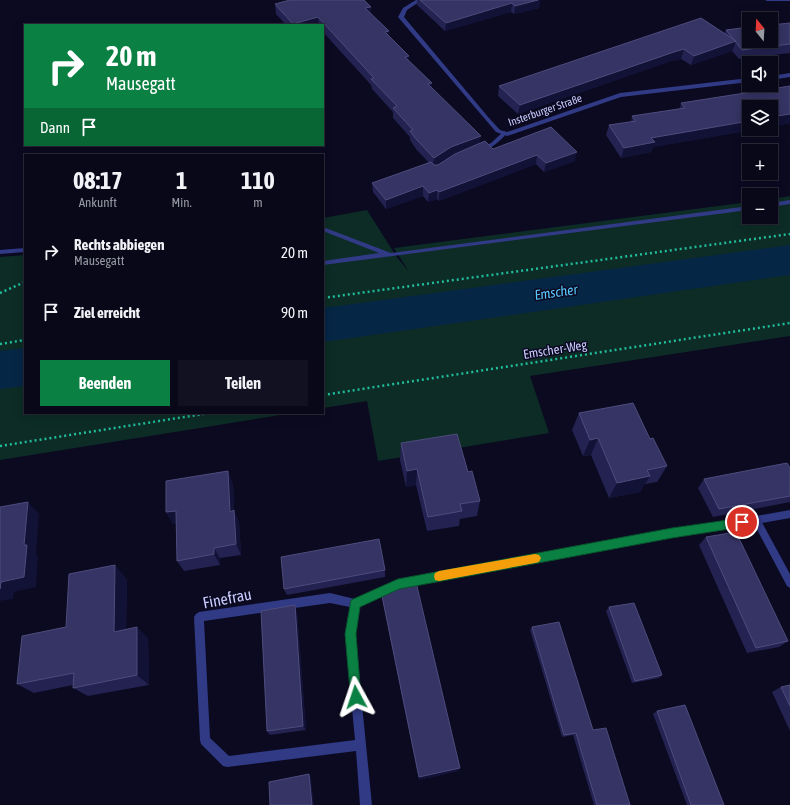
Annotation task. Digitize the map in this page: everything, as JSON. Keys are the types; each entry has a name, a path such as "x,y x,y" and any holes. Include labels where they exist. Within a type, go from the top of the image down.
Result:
{"street":[{"name":"Insterburger Straße","path":"420,0 405,9 401,17 487,119 498,131 507,134 620,95 742,81"},
{"path":"767,0 789,0"},
{"path":"778,77 790,75"},
{"path":"476,150 493,144 504,133"},
{"path":"778,204 790,202"},
{"path":"324,263 742,209"},
{"path":"324,230 343,235 374,250 391,255"},
{"path":"0,252 24,250"},
{"path":"366,805 350,634 355,604 398,584 672,533 790,514"},
{"path":"756,520 790,583"},
{"name":"Finefrau","path":"355,604 330,598 199,617 205,740 227,762 360,745"}],"path":[{"path":"324,298 790,234"},
{"path":"0,293 24,282"},
{"name":"Emscher-Weg","path":"324,396 790,323"},
{"path":"0,344 24,340"},
{"path":"0,446 204,414"}],"green space":[{"path":"790,196 790,336 530,376 549,433 378,461 367,401 324,408 324,218 367,210 396,256 409,272 394,248 742,203 742,224 778,224 778,198"},
{"path":"24,255 24,414 287,414 0,460 0,257"}],"building":[{"path":"290,0 364,0 371,7 365,8 389,31 385,32 409,56 405,57 432,83 428,84 481,136 451,147 434,158 416,139 410,131 413,130 393,108 397,106 371,79 374,78 318,17 293,24 275,4"},
{"path":"420,0 538,0 515,6 512,3 446,23"},
{"path":"701,18 736,41 694,56 684,49 520,105 499,86"},
{"path":"790,23 790,44 778,46 778,24"},
{"path":"742,28 742,48 758,48 742,50 726,30"},
{"path":"790,86 790,114 778,116 778,100 742,100 742,122 651,138 655,142 624,148 609,125 636,121 632,116 685,108 681,103 752,92 778,92 778,88"},
{"path":"551,127 577,152 546,163 537,155 439,192 437,190 429,193 423,186 386,200 372,183 431,162 434,165 438,165 455,154 485,141 493,149"},
{"path":"633,403 650,439 653,438 667,466 647,470 650,476 617,483 598,438 590,440 579,413"},
{"path":"457,434 468,472 472,471 480,501 460,504 462,511 428,517 417,469 407,471 401,443"},
{"path":"787,463 790,468 790,496 719,509 704,479"},
{"path":"228,471 230,512 234,510 236,544 214,548 214,554 177,561 176,511 166,512 166,481"},
{"path":"28,502 24,545 27,545 24,577 1,582 0,589 0,507"},
{"path":"736,532 788,641 756,648 706,537"},
{"path":"379,539 385,570 284,589 281,557"},
{"path":"115,565 114,632 137,627 137,675 73,688 74,673 17,684 22,636 66,627 69,574"},
{"path":"416,582 460,768 419,777 381,591"},
{"path":"634,603 662,675 635,681 609,607"},
{"path":"295,605 303,726 267,731 261,611"},
{"path":"559,622 593,730 606,728 630,805 597,805 576,733 564,735 532,627"},
{"path":"790,685 790,706 781,687"},
{"path":"685,705 724,805 691,805 657,711"},
{"path":"309,774 312,805 270,805 269,782"}],"waterway":[{"name":"Emscher","path":"324,325 790,260"},
{"name":"Emscher","path":"0,370 24,367"}],"slow traffic":[{"path":"439,576 535,558"}],"route":[{"path":"356,697 350,634 355,604 398,584 672,533 742,522"}]}
